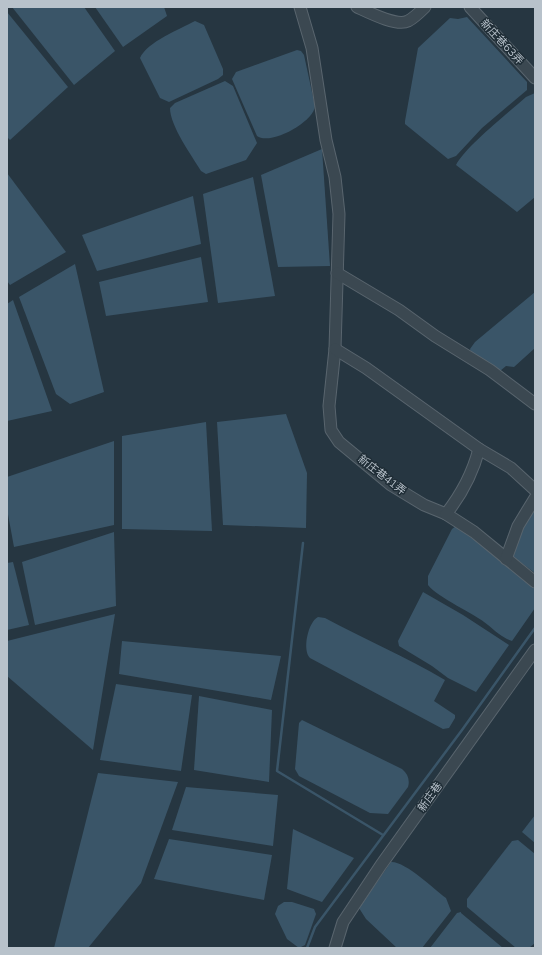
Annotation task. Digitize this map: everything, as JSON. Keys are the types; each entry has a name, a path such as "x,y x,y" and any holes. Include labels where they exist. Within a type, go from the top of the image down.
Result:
{"street":[{"name":"新庄巷41弄","path":"300,7 312,48 326,140 335,177 339,214 335,349 329,406 331,430 339,442 391,485 424,505 446,514 474,532 535,582"},
{"path":"357,7 395,22 403,23 408,21 425,7"},
{"name":"新庄巷63弄","path":"470,7 535,78"},
{"path":"337,274 399,310 435,336 490,370 535,404"},
{"path":"335,349 366,368 479,449 511,468 535,490"},
{"path":"446,514 456,501 475,464 479,449"},
{"path":"506,559 518,526 535,498"},
{"name":"新庄巷","path":"337,947 343,922 372,877 535,650"}],"water":[{"path":"12,7 84,7 115,51 74,85"},
{"path":"95,7 164,7 167,16 123,47"},
{"path":"7,12 68,87 10,140 7,137"},
{"path":"467,17 527,82 527,90 482,128 456,156 448,159 405,124 405,121 418,48 450,18 458,19"},
{"path":"195,21 204,25 223,69 223,75 218,79 169,102 160,98 140,58 149,47 157,41"},
{"path":"297,50 301,51 304,55 315,106 313,112 300,125 281,135 271,138 257,136 232,79 236,72"},
{"path":"225,81 233,86 257,143 246,160 206,174 201,171 177,132 170,108 175,103"},
{"path":"535,93 535,197 517,212 456,165 468,149 488,130 526,97"},
{"path":"322,149 330,266 278,267 261,175"},
{"path":"7,173 66,252 10,285 7,281"},
{"path":"253,177 275,296 218,303 203,194"},
{"path":"193,196 201,244 97,271 82,235"},
{"path":"201,257 208,302 106,316 99,282"},
{"path":"75,264 104,392 70,404 56,394 19,297"},
{"path":"535,292 535,348 514,367 506,366 500,371 471,353 470,349 475,342"},
{"path":"13,300 52,411 7,421 7,304"},
{"path":"286,414 307,473 306,528 223,525 217,422"},
{"path":"206,422 212,531 122,529 122,436"},
{"path":"114,441 114,525 14,547 7,509 7,477"},
{"path":"535,502 535,573 512,556 514,546"},
{"path":"456,526 535,585 535,608 512,641 499,634 482,620 440,595 428,585 428,576 452,529"},
{"path":"114,532 116,606 35,625 22,562"},
{"path":"13,562 29,625 7,630 7,563"},
{"path":"423,592 463,615 509,645 476,692 448,678 432,666 399,646 398,641"},
{"path":"115,614 93,750 7,676 7,641"},
{"path":"318,617 325,618 445,680 434,701 455,715 455,718 449,728 443,729 310,658 306,649 307,636 311,624"},
{"path":"122,641 281,656 271,700 119,674"},
{"path":"116,684 192,695 181,771 100,760"},
{"path":"199,696 272,710 269,782 194,770"},
{"path":"302,720 404,771 409,780 408,787 388,814 370,813 299,776 295,769 299,723"},
{"path":"98,773 178,782 141,883 88,948 54,948"},
{"path":"186,787 278,795 273,846 172,830"},
{"path":"535,815 535,843 522,832"},
{"path":"293,829 354,858 322,902 287,889"},
{"path":"169,839 272,855 264,900 154,879"},
{"path":"518,840 535,854 535,943 529,948 516,948 467,907 467,899 512,841"},
{"path":"391,862 404,866 427,882 446,898 451,911 422,948 397,948 366,919 359,908"},
{"path":"284,902 292,902 314,909 316,914 305,945 299,948 287,939 275,914 278,906"},
{"path":"461,912 503,948 430,948 457,913"}],"waterway":[{"path":"303,543 277,771 383,835"},
{"path":"307,948 315,927 462,730 535,628"}]}
